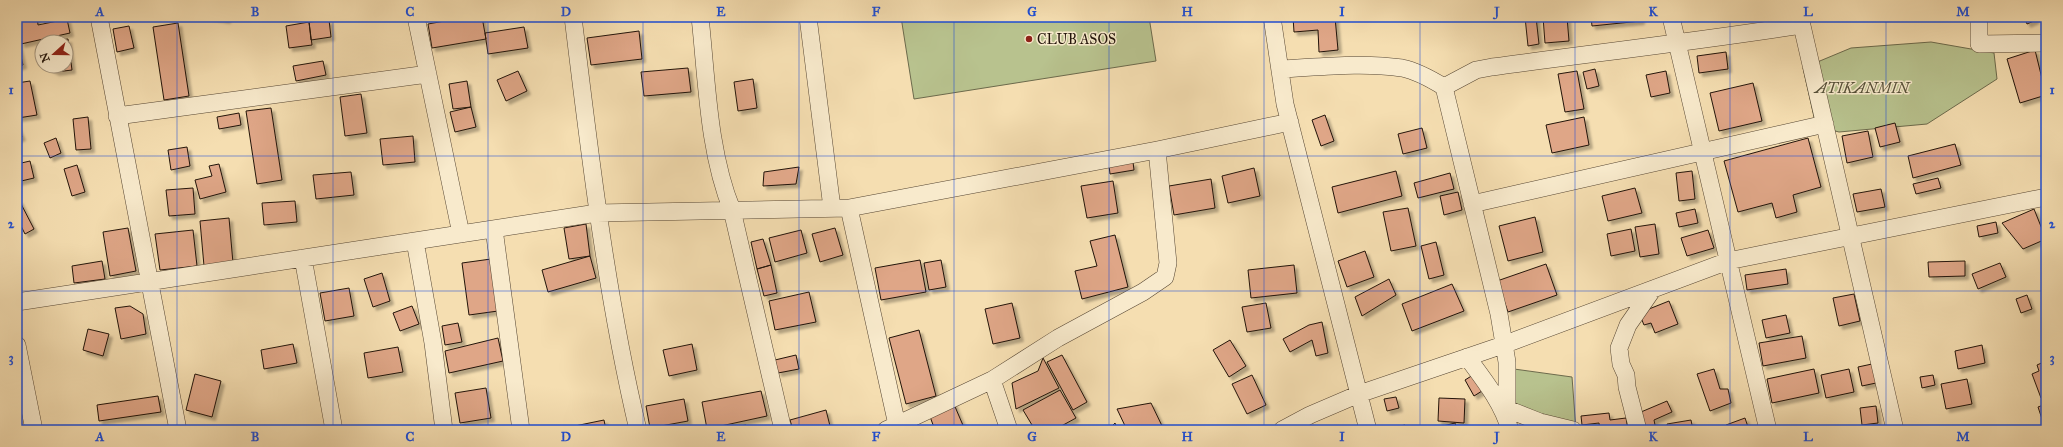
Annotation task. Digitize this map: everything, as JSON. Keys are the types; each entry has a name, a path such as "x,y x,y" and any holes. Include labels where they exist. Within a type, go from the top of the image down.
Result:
{"street":[{"path":"99,17 178,430"},
{"path":"416,17 461,234"},
{"path":"573,17 597,213 626,380 638,430"},
{"path":"700,17 716,159 722,186 732,210 783,430"},
{"path":"808,17 832,208"},
{"path":"1272,17 1281,69 1285,104 1368,430"},
{"path":"1671,17 1768,430"},
{"path":"1979,17 1979,44 2046,43"},
{"path":"1444,87 1476,70 1492,67 1618,50 1678,44 1801,21 1895,430"},
{"path":"1281,69 1363,66 1402,68 1423,75 1444,87 1499,314 1506,362 1508,419"},
{"path":"117,116 428,74"},
{"path":"17,302 597,213 849,208 1157,150 1290,122"},
{"path":"1472,204 1825,124"},
{"path":"849,208 892,427 992,380 1058,338 1143,292 1165,277 1168,263 1157,150"},
{"path":"1282,430 1310,415 1358,394 1503,345 1728,261 2046,197"},
{"path":"494,229 521,430"},
{"path":"416,241 433,343 444,430"},
{"path":"303,258 334,430"},
{"path":"1638,430 1627,387 1626,375 1621,364 1619,348 1628,325 1653,289"},
{"path":"17,346 34,430"},
{"path":"1467,357 1495,395 1508,419"},
{"path":"992,380 1009,430"},
{"path":"1508,419 1540,422 1573,430"}],"green space":[{"name":"CLUB ASOS","path":"901,17 1149,17 1156,61 914,99"},
{"name":"ATIKANMIN","path":"1931,42 1994,53 1997,79 1927,124 1839,132 1816,126 1803,68 1851,48"},
{"path":"1514,369 1572,377 1576,430 1508,414"}],"building":[{"path":"17,17 37,17 38,25 67,19 70,33 34,34 34,41 21,44"},
{"path":"210,17 227,17 227,20"},
{"path":"467,17 482,17 486,39 432,48 428,24"},
{"path":"1293,17 1335,17 1338,50 1319,52 1318,30 1294,32"},
{"path":"1525,17 1536,17 1539,44 1528,46"},
{"path":"1543,17 1567,17 1569,41 1545,43"},
{"path":"1591,17 1641,17 1641,21 1592,26"},
{"path":"2024,17 2034,17 2036,20 2027,24"},
{"path":"329,20 331,37 311,40 309,22"},
{"path":"309,22 312,45 289,48 286,26"},
{"path":"178,23 189,96 164,100 153,27"},
{"path":"129,26 134,48 117,52 113,29"},
{"path":"524,27 528,48 488,54 485,33"},
{"path":"639,31 642,59 591,65 587,38"},
{"path":"17,39 23,65 17,67"},
{"path":"2035,50 2046,95 2020,103 2007,59"},
{"path":"1726,52 1728,69 1699,73 1697,56"},
{"path":"323,61 326,75 296,81 293,66"},
{"path":"688,68 691,92 644,96 641,72"},
{"path":"1595,69 1599,86 1587,89 1583,72"},
{"path":"518,71 527,91 506,101 497,80"},
{"path":"1577,71 1584,109 1565,112 1558,74"},
{"path":"1666,71 1670,93 1651,97 1646,75"},
{"path":"753,79 757,108 738,111 734,82"},
{"path":"30,81 37,115 18,118 17,83"},
{"path":"467,81 471,107 453,109 449,84"},
{"path":"1753,83 1762,121 1719,131 1710,93"},
{"path":"361,94 367,133 345,136 340,97"},
{"path":"471,107 476,127 455,132 450,112"},
{"path":"271,108 282,180 257,184 246,111"},
{"path":"239,113 241,125 219,129 217,117"},
{"path":"1325,115 1334,141 1321,146 1312,120"},
{"path":"88,117 91,149 76,150 73,119"},
{"path":"1584,117 1589,145 1552,153 1546,125"},
{"path":"1895,123 1900,142 1880,147 1875,128"},
{"path":"17,126 22,137 17,139"},
{"path":"1422,128 1427,148 1403,154 1398,134"},
{"path":"1868,131 1873,157 1847,163 1842,136"},
{"path":"413,136 415,162 383,165 380,139"},
{"path":"56,138 61,153 50,158 44,143"},
{"path":"1808,138 1821,187 1793,195 1797,212 1776,218 1772,203 1738,212 1724,161"},
{"path":"1955,144 1961,165 1913,178 1908,156"},
{"path":"187,147 190,166 171,170 168,150"},
{"path":"30,161 34,178 17,182 17,164"},
{"path":"1133,162 1134,170 1110,174 1109,166"},
{"path":"219,164 226,192 200,199 195,180 212,176 209,166"},
{"path":"77,165 85,192 72,196 64,169"},
{"path":"799,167 796,184 763,186 764,172"},
{"path":"1254,168 1260,196 1228,203 1222,176"},
{"path":"1396,171 1402,196 1338,213 1332,187"},
{"path":"1692,171 1695,199 1679,201 1676,173"},
{"path":"351,172 354,195 316,199 313,175"},
{"path":"1450,173 1454,189 1418,198 1414,183"},
{"path":"1938,178 1941,188 1916,194 1913,184"},
{"path":"1211,179 1215,208 1174,215 1169,186"},
{"path":"1113,181 1118,213 1087,218 1081,186"},
{"path":"193,188 195,214 169,216 166,190"},
{"path":"1635,188 1642,213 1608,221 1602,196"},
{"path":"1881,189 1885,207 1857,212 1853,194"},
{"path":"1458,192 1462,210 1444,215 1440,196"},
{"path":"19,200 34,229 25,234 17,218 17,202"},
{"path":"295,201 297,222 264,225 262,203"},
{"path":"1408,208 1416,246 1391,251 1383,212"},
{"path":"1695,209 1698,223 1679,227 1676,213"},
{"path":"2034,209 2046,239 2023,249 2002,223"},
{"path":"1535,217 1543,252 1508,261 1499,226"},
{"path":"229,218 233,263 204,266 200,221"},
{"path":"1996,222 1998,233 1979,237 1977,226"},
{"path":"586,224 590,256 569,259 564,228"},
{"path":"1655,224 1659,254 1640,257 1635,227"},
{"path":"128,228 136,271 110,276 103,232"},
{"path":"835,228 843,255 820,262 812,234"},
{"path":"1631,229 1635,251 1611,256 1607,234"},
{"path":"193,230 197,266 160,270 155,234"},
{"path":"801,230 807,253 775,262 769,238"},
{"path":"1708,230 1714,248 1687,256 1681,238"},
{"path":"1115,235 1128,287 1082,299 1075,271 1097,266 1090,241"},
{"path":"763,239 771,265 757,269 751,242"},
{"path":"1436,242 1444,275 1429,279 1421,246"},
{"path":"1365,251 1374,277 1347,287 1338,261"},
{"path":"590,256 596,278 548,292 542,270"},
{"path":"491,259 498,311 469,315 462,263"},
{"path":"920,260 926,292 881,300 875,268"},
{"path":"941,260 946,287 929,290 924,263"},
{"path":"102,261 105,279 74,283 72,266"},
{"path":"1965,261 1965,276 1929,277 1928,262"},
{"path":"2000,263 2006,277 1978,289 1972,274"},
{"path":"1546,264 1557,295 1508,312 1497,281"},
{"path":"771,265 777,293 764,296 757,269"},
{"path":"1294,265 1297,293 1251,298 1248,270"},
{"path":"1786,269 1788,284 1747,290 1745,275"},
{"path":"382,273 390,301 373,307 364,279"},
{"path":"1389,279 1396,295 1362,316 1355,297"},
{"path":"1452,284 1464,311 1412,331 1402,304"},
{"path":"349,288 354,316 325,321 320,293"},
{"path":"809,292 816,322 775,330 769,301"},
{"path":"1854,294 1860,321 1839,326 1833,298"},
{"path":"2027,295 2032,309 2021,313 2016,299"},
{"path":"1669,301 1678,324 1655,333 1651,323 1644,325 1639,313"},
{"path":"1012,303 1020,338 993,344 985,309"},
{"path":"1266,303 1271,328 1247,332 1242,307"},
{"path":"130,306 143,314 146,334 121,339 115,308"},
{"path":"412,306 419,324 400,331 393,313"},
{"path":"1786,315 1790,333 1766,338 1762,320"},
{"path":"1322,322 1328,353 1316,356 1312,340 1290,352 1283,339 1309,325"},
{"path":"458,323 462,342 445,345 442,326"},
{"path":"88,329 109,334 103,356 83,350"},
{"path":"919,330 936,396 906,404 889,338"},
{"path":"1802,336 1806,358 1763,366 1759,343"},
{"path":"498,338 503,361 449,373 445,351"},
{"path":"1230,340 1246,366 1229,377 1213,350"},
{"path":"293,344 297,363 264,369 261,350"},
{"path":"692,344 697,370 669,376 663,350"},
{"path":"1982,345 1985,363 1958,369 1955,351"},
{"path":"398,347 403,372 368,378 364,353"},
{"path":"796,355 799,369 778,373 775,360"},
{"path":"1062,355 1087,402 1073,410 1047,362"},
{"path":"1043,358 1059,388 1016,409 1012,383 1038,371"},
{"path":"2046,361 2046,374 2042,375 2046,385 2046,395 2041,398 2032,374 2039,371 2037,365"},
{"path":"1872,364 1876,383 1862,386 1858,367"},
{"path":"1714,369 1720,389 1728,389 1731,403 1710,411 1697,374"},
{"path":"1814,369 1819,393 1772,403 1767,379"},
{"path":"1849,369 1854,392 1826,398 1821,375"},
{"path":"195,374 221,381 212,417 186,410"},
{"path":"1252,375 1266,405 1247,414 1232,384"},
{"path":"1473,375 1482,391 1474,396 1465,380"},
{"path":"1933,375 1935,385 1922,388 1920,377"},
{"path":"1967,379 1972,404 1946,409 1941,384"},
{"path":"486,388 491,418 460,423 455,393"},
{"path":"1060,390 1076,418 1054,430 1035,430 1023,410"},
{"path":"761,391 767,416 707,429 702,402"},
{"path":"158,396 161,412 99,421 97,405"},
{"path":"1396,397 1399,408 1387,411 1384,399"},
{"path":"1439,398 1465,399 1464,423 1438,421"},
{"path":"684,399 688,421 650,428 646,406"},
{"path":"1667,401 1672,412 1654,420 1656,430 1646,430 1641,412"},
{"path":"953,402 965,430 935,430 929,414"},
{"path":"1151,403 1164,430 1127,430 1117,409"},
{"path":"2046,404 2046,424 2044,425 2038,407"},
{"path":"1876,406 1878,423 1862,425 1860,408"},
{"path":"826,410 831,430 793,430 790,420"},
{"path":"1609,413 1610,420 1626,418 1628,430 1600,430 1599,423 1582,425 1581,416"},
{"path":"1745,418 1749,430 1728,430 1726,425"},
{"path":"604,420 606,430 571,430 570,427"},
{"path":"1691,420 1693,430 1668,430 1667,424"},
{"path":"1115,423 1118,430 1108,430"},
{"path":"1455,423 1457,430 1427,430"},
{"path":"746,425 746,430 715,430"},
{"path":"1405,425 1406,430 1390,430 1389,428"},
{"path":"394,426 395,430 374,430"},
{"path":"1721,426 1721,430 1698,430 1698,429"},
{"path":"433,427 434,430 403,430"}],"place":[{"name":"CLUB ASOS","path":"1029,39"}]}
